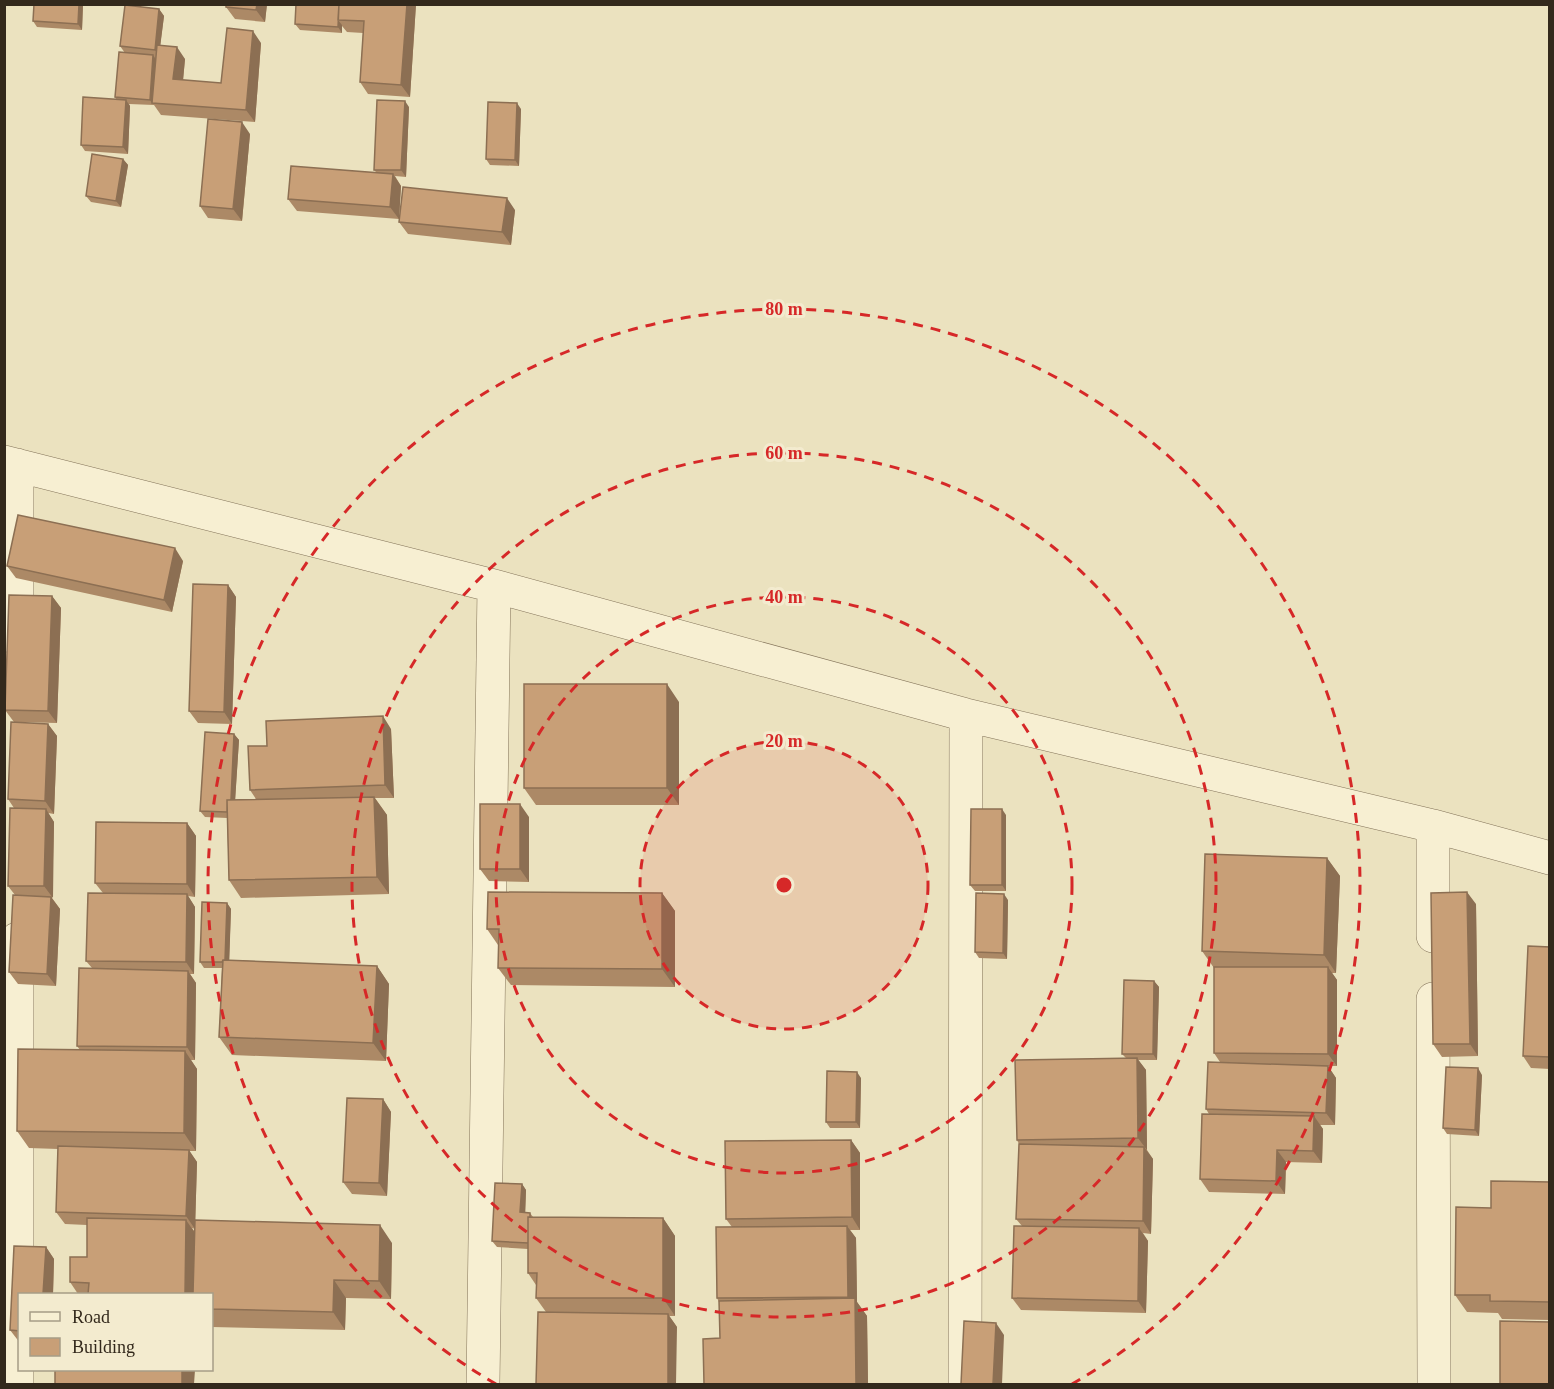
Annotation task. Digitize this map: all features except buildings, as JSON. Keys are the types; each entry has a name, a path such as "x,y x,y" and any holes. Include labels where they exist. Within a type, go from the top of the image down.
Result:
{"street":[{"path":"17,668 11,464 494,586 966,715 1433,826 1550,858"},
{"path":"483,1384 494,586"},
{"path":"965,1384 966,715"},
{"path":"1433,826 1434,1384"},
{"path":"17,907 17,1384"}]}
